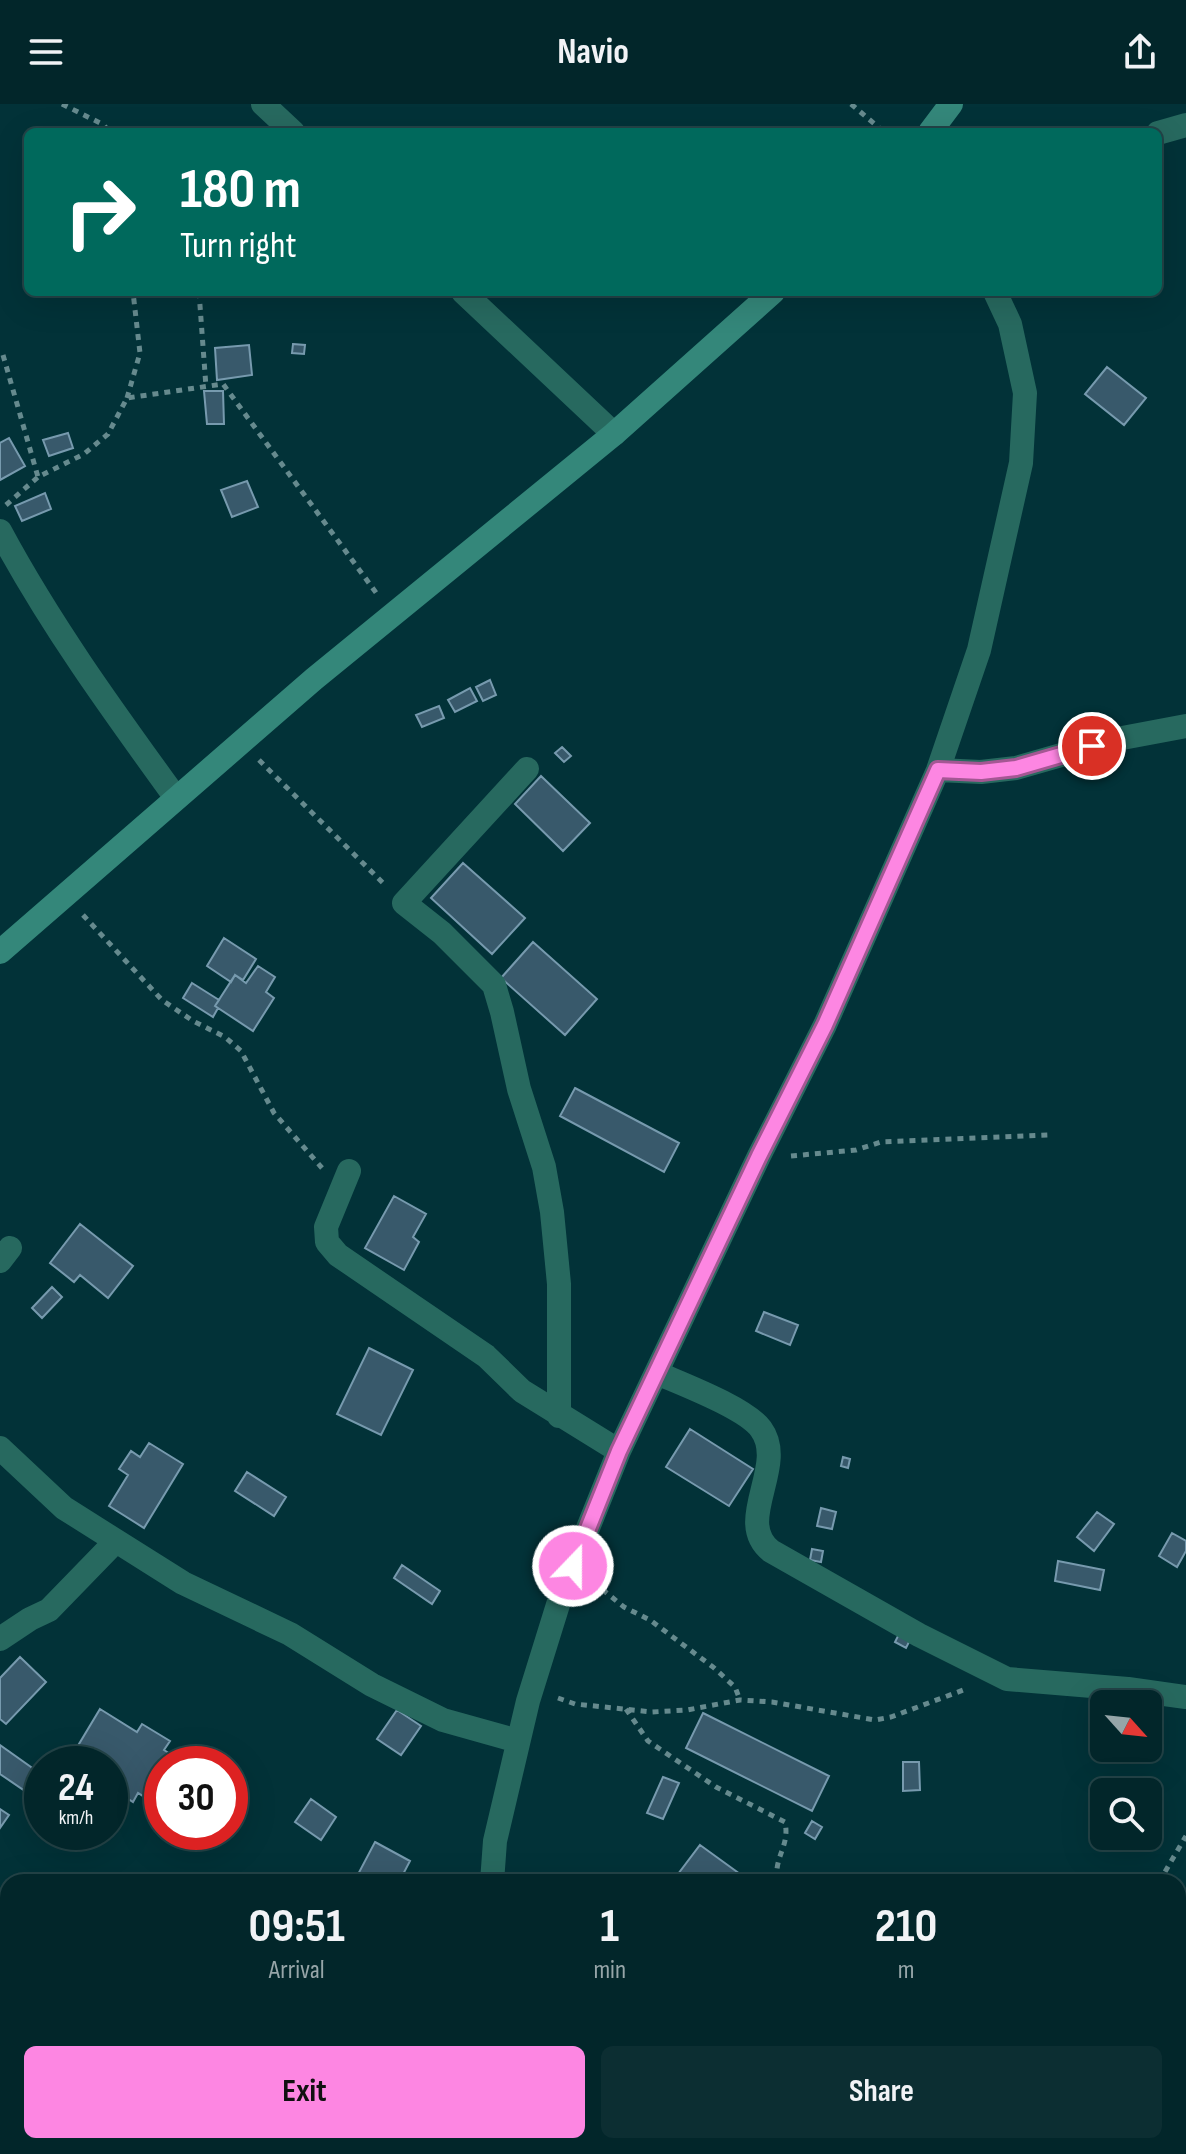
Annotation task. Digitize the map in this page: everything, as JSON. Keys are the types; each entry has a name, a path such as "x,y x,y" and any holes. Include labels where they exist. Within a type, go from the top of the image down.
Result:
{"street":[{"path":"263,104 289,128"},
{"path":"933,128 951,104"},
{"path":"1162,132 1186,125"},
{"path":"467,296 614,434"},
{"path":"0,952 392,614 614,434 769,296"},
{"path":"493,1874 495,1841 518,1741 561,1595 619,1451 825,1025 938,770 979,650 1021,463 1025,393 1010,324 997,296"},
{"path":"0,531 33,592 87,676 176,798"},
{"path":"938,770 981,772 1016,768 1117,739 1186,726"},
{"path":"527,769 404,903 442,933 494,985 519,1089 544,1167 552,1212 559,1284 559,1416"},
{"path":"345,1181 326,1227 327,1242 338,1255 486,1356 522,1391 619,1451"},
{"path":"657,1373 749,1416 762,1430 768,1446 768,1469 756,1529 760,1543 919,1635 1007,1679 1186,1697"},
{"path":"0,1448 64,1508 183,1583 290,1634 392,1696 467,1729 518,1741"},
{"path":"0,1639 49,1610 115,1542"}],"path":[{"path":"62,104 106,128"},
{"path":"851,104 879,128"},
{"path":"0,510 38,477 84,454 108,434 127,398 140,353 133,296"},
{"path":"199,296 206,387"},
{"path":"3,355 38,477"},
{"path":"127,398 223,384 392,614"},
{"path":"241,743 404,903"},
{"path":"65,898 162,1000 193,1021 225,1037 241,1051 274,1113 345,1181"},
{"path":"759,1156 785,1157 856,1150 881,1142 1048,1135"},
{"path":"561,1595 584,1577 624,1607 650,1620 713,1667 735,1687 740,1700"},
{"path":"548,1695 575,1704 652,1712 687,1710 740,1700 772,1702 875,1720 972,1687 1007,1679"},
{"path":"625,1708 648,1741 716,1787 785,1822 788,1836 775,1866 776,1874"},
{"path":"1164,1874 1186,1836"}],"building":[{"path":"293,344 305,345 304,354 292,353"},
{"path":"249,345 252,375 217,380 215,348"},
{"path":"1107,367 1146,398 1124,425 1085,394"},
{"path":"204,391 223,391 224,424 207,424"},
{"path":"68,433 73,448 49,456 43,440"},
{"path":"9,438 25,466 0,480 0,443"},
{"path":"247,481 258,507 232,517 221,490"},
{"path":"45,493 51,509 22,521 15,506"},
{"path":"490,680 496,695 483,701 476,687"},
{"path":"470,688 477,701 455,712 448,700"},
{"path":"439,706 444,718 422,727 416,715"},
{"path":"562,747 571,756 564,762 555,753"},
{"path":"541,776 590,823 563,851 515,804"},
{"path":"463,863 525,918 492,954 431,898"},
{"path":"224,938 256,959 243,980 235,975 231,982 207,966"},
{"path":"533,942 597,999 565,1035 501,978"},
{"path":"258,966 275,977 266,992 274,998 253,1031 215,1006 235,975 246,983"},
{"path":"192,983 219,1000 213,1017 183,998"},
{"path":"575,1088 679,1143 664,1172 560,1116"},
{"path":"394,1196 426,1214 413,1237 419,1242 404,1270 365,1248"},
{"path":"80,1224 133,1266 108,1298 80,1275 74,1282 50,1263"},
{"path":"52,1287 62,1297 42,1318 32,1308"},
{"path":"764,1312 798,1325 790,1345 756,1331"},
{"path":"369,1348 413,1370 381,1435 337,1414"},
{"path":"690,1429 753,1469 729,1506 666,1467"},
{"path":"149,1443 183,1464 144,1528 109,1506 128,1475 119,1469 131,1451 140,1457"},
{"path":"843,1457 850,1459 848,1468 841,1466"},
{"path":"247,1472 286,1497 274,1516 235,1491"},
{"path":"821,1508 836,1512 832,1529 817,1526"},
{"path":"1097,1512 1114,1524 1094,1551 1077,1537"},
{"path":"1172,1533 1186,1541 1186,1551 1177,1567 1159,1556"},
{"path":"812,1549 823,1551 821,1562 810,1560"},
{"path":"1058,1561 1104,1570 1100,1590 1055,1581"},
{"path":"402,1565 440,1591 432,1604 394,1578"},
{"path":"900,1632 911,1638 906,1648 895,1642"},
{"path":"20,1657 46,1682 6,1724 0,1719 0,1678"},
{"path":"100,1709 137,1732 142,1724 170,1741 167,1746 144,1746 144,1797 138,1793 133,1802 128,1799 128,1746 78,1746"},
{"path":"397,1710 421,1726 401,1755 377,1739"},
{"path":"703,1713 829,1776 812,1811 686,1748"},
{"path":"0,1745 24,1762 24,1790 0,1774"},
{"path":"903,1762 919,1762 920,1790 903,1791"},
{"path":"663,1777 679,1783 663,1819 647,1813"},
{"path":"311,1799 336,1817 321,1840 295,1822"},
{"path":"0,1809 9,1815 0,1828"},
{"path":"812,1821 822,1827 815,1839 805,1833"},
{"path":"375,1842 410,1861 403,1874 358,1874"},
{"path":"700,1845 740,1874 678,1874"}],"route":[{"path":"573,1566 619,1451 689,1300 825,1025 938,770 981,772 1016,768 1092,746"}]}
